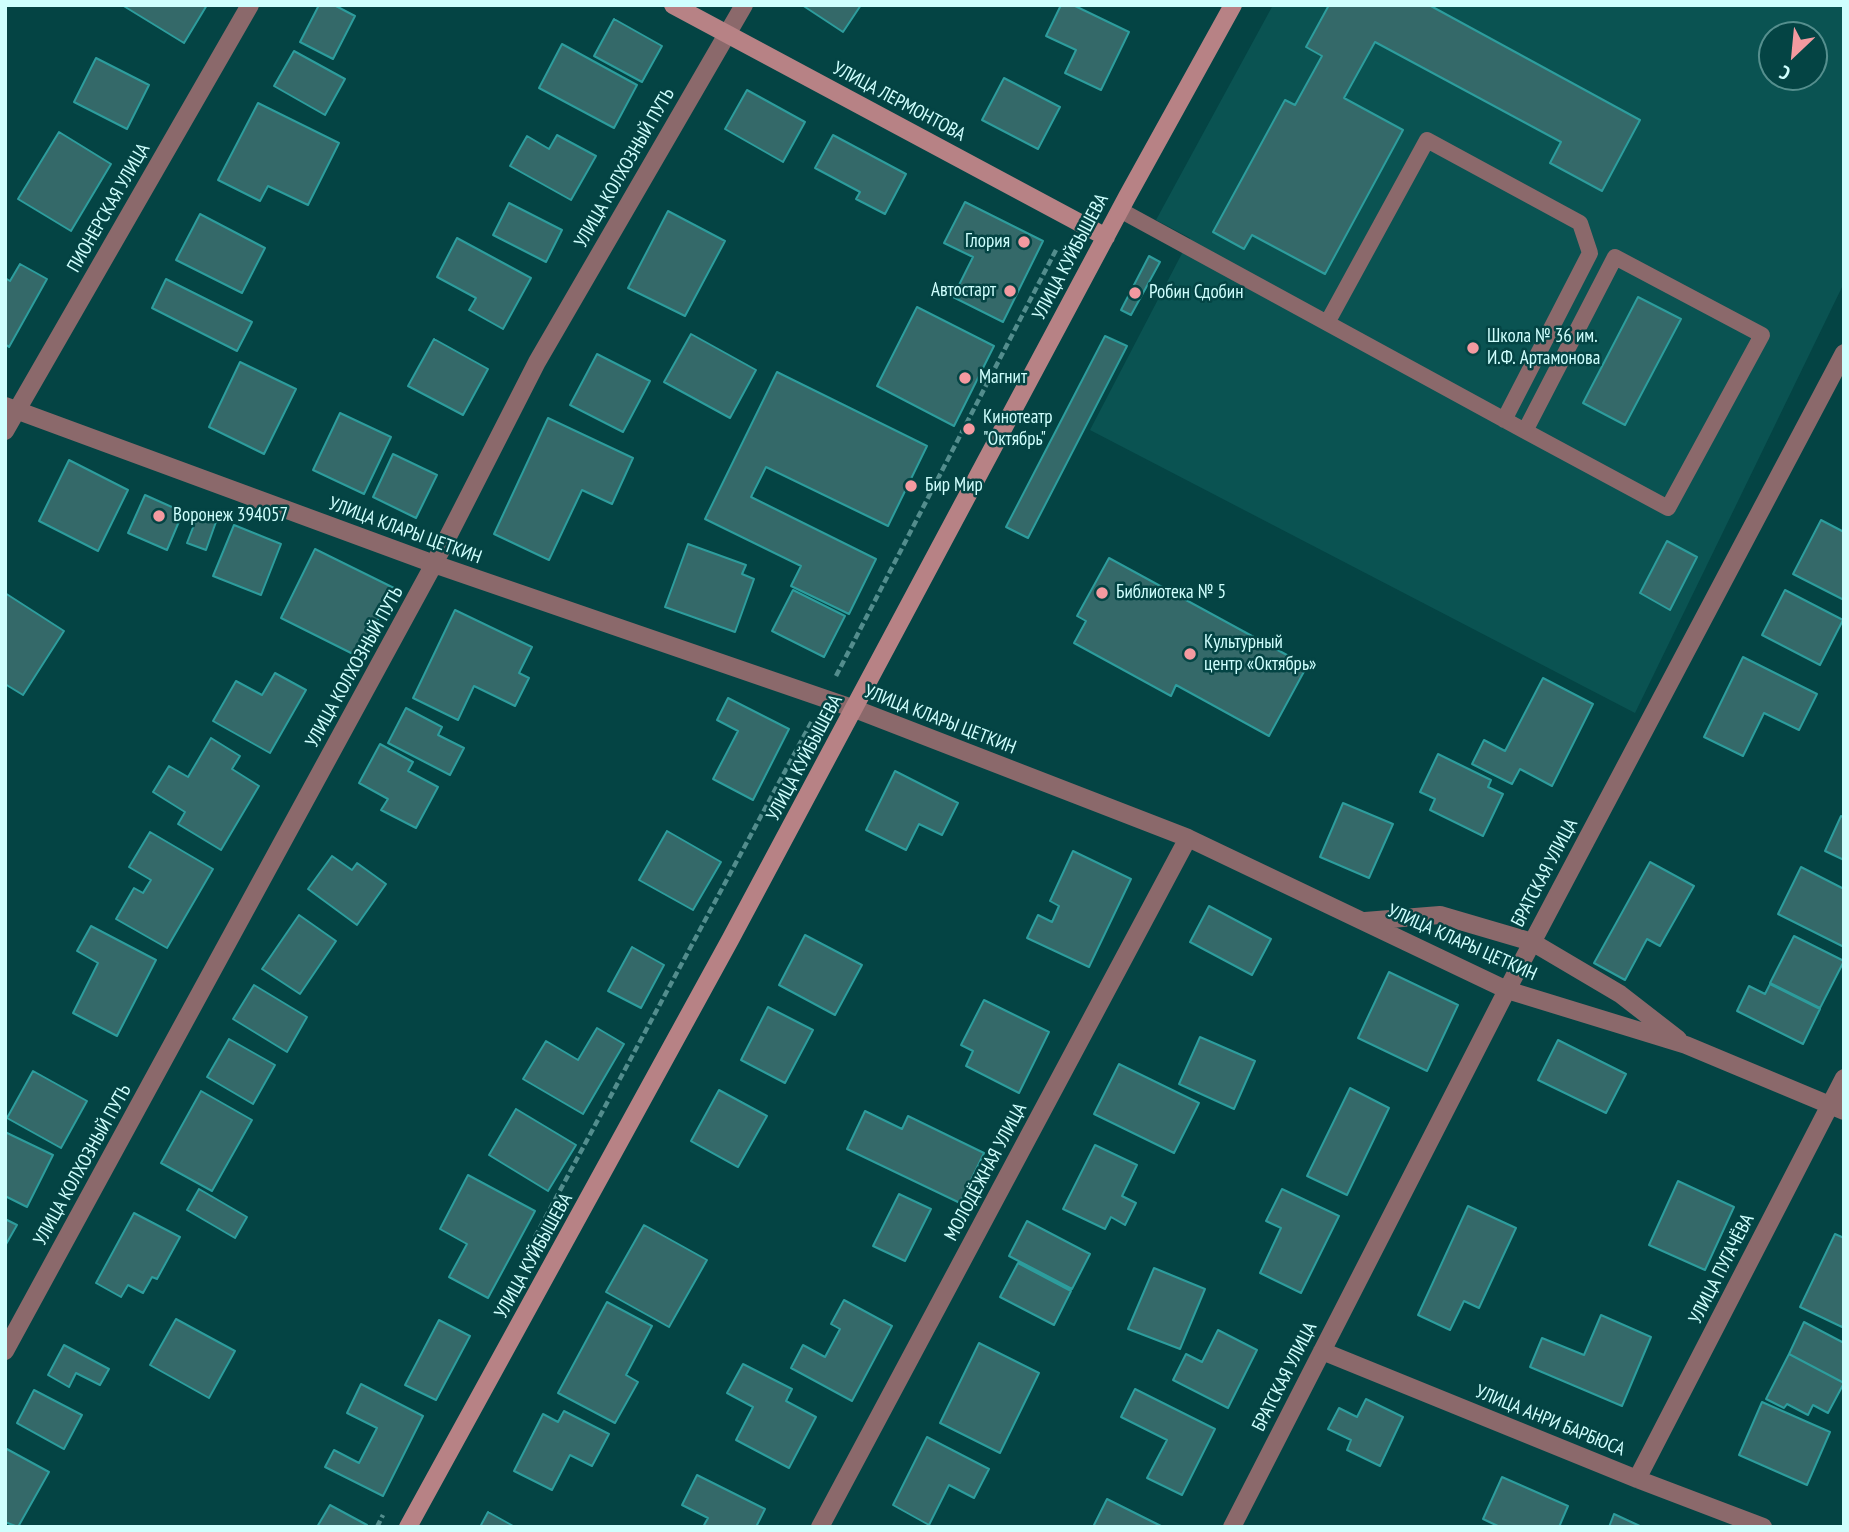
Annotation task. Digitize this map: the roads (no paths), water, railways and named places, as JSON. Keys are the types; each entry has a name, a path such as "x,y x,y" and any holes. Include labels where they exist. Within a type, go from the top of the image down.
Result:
{"main road":[{"name":"УЛИЦА ЛЕРМОНТОВА","path":"673,5 1106,237"},
{"name":"УЛИЦА КУЙБЫШЕВА","path":"408,1527 451,1453 855,709 1120,210 1233,5"}],"street":[{"name":"ПИОНЕРСКАЯ УЛИЦА","path":"5,431 11,408 250,5"},
{"name":"УЛИЦА КОЛХОЗНЫЙ ПУТЬ","path":"5,1351 434,564 549,341 744,5"},
{"name":"БРАТСКАЯ УЛИЦА","path":"1232,1527 1532,942 1844,353"},
{"name":"УЛИЦА КЛАРЫ ЦЕТКИН","path":"11,408 434,564 855,709 1188,838 1507,990 1686,1045 1837,1109"},
{"name":"МОЛОДЁЖНАЯ УЛИЦА","path":"820,1527 1188,838"},
{"path":"1362,921 1440,915 1532,942 1620,994 1686,1045"},
{"name":"УЛИЦА ПУГАЧЁВА","path":"1637,1479 1837,1109 1844,1078"},
{"name":"УЛИЦА АНРИ БАРБЮСА","path":"1322,1351 1637,1479 1763,1527"}],"lane":[{"path":"1327,323 1427,140 1580,223 1590,253 1504,420"},
{"path":"1120,210 1504,420 1668,508 1762,335 1615,257 1525,431"}],"place":[{"name":"Глория","path":"1024,242"},
{"name":"Автостарт","path":"1010,291"},
{"name":"Робин Сдобин","path":"1135,293"},
{"name":"Школа № 36 им. И.Ф. Артамонова","path":"1473,348"},
{"name":"Магнит","path":"965,378"},
{"name":"Кинотеатр \"Октябрь\"","path":"969,429"},
{"name":"Бир Мир","path":"911,486"},
{"name":"Воронеж 394057","path":"159,516"},
{"name":"Библиотека № 5","path":"1102,593"},
{"name":"Культурный центр «Октябрь»","path":"1190,654"}]}
